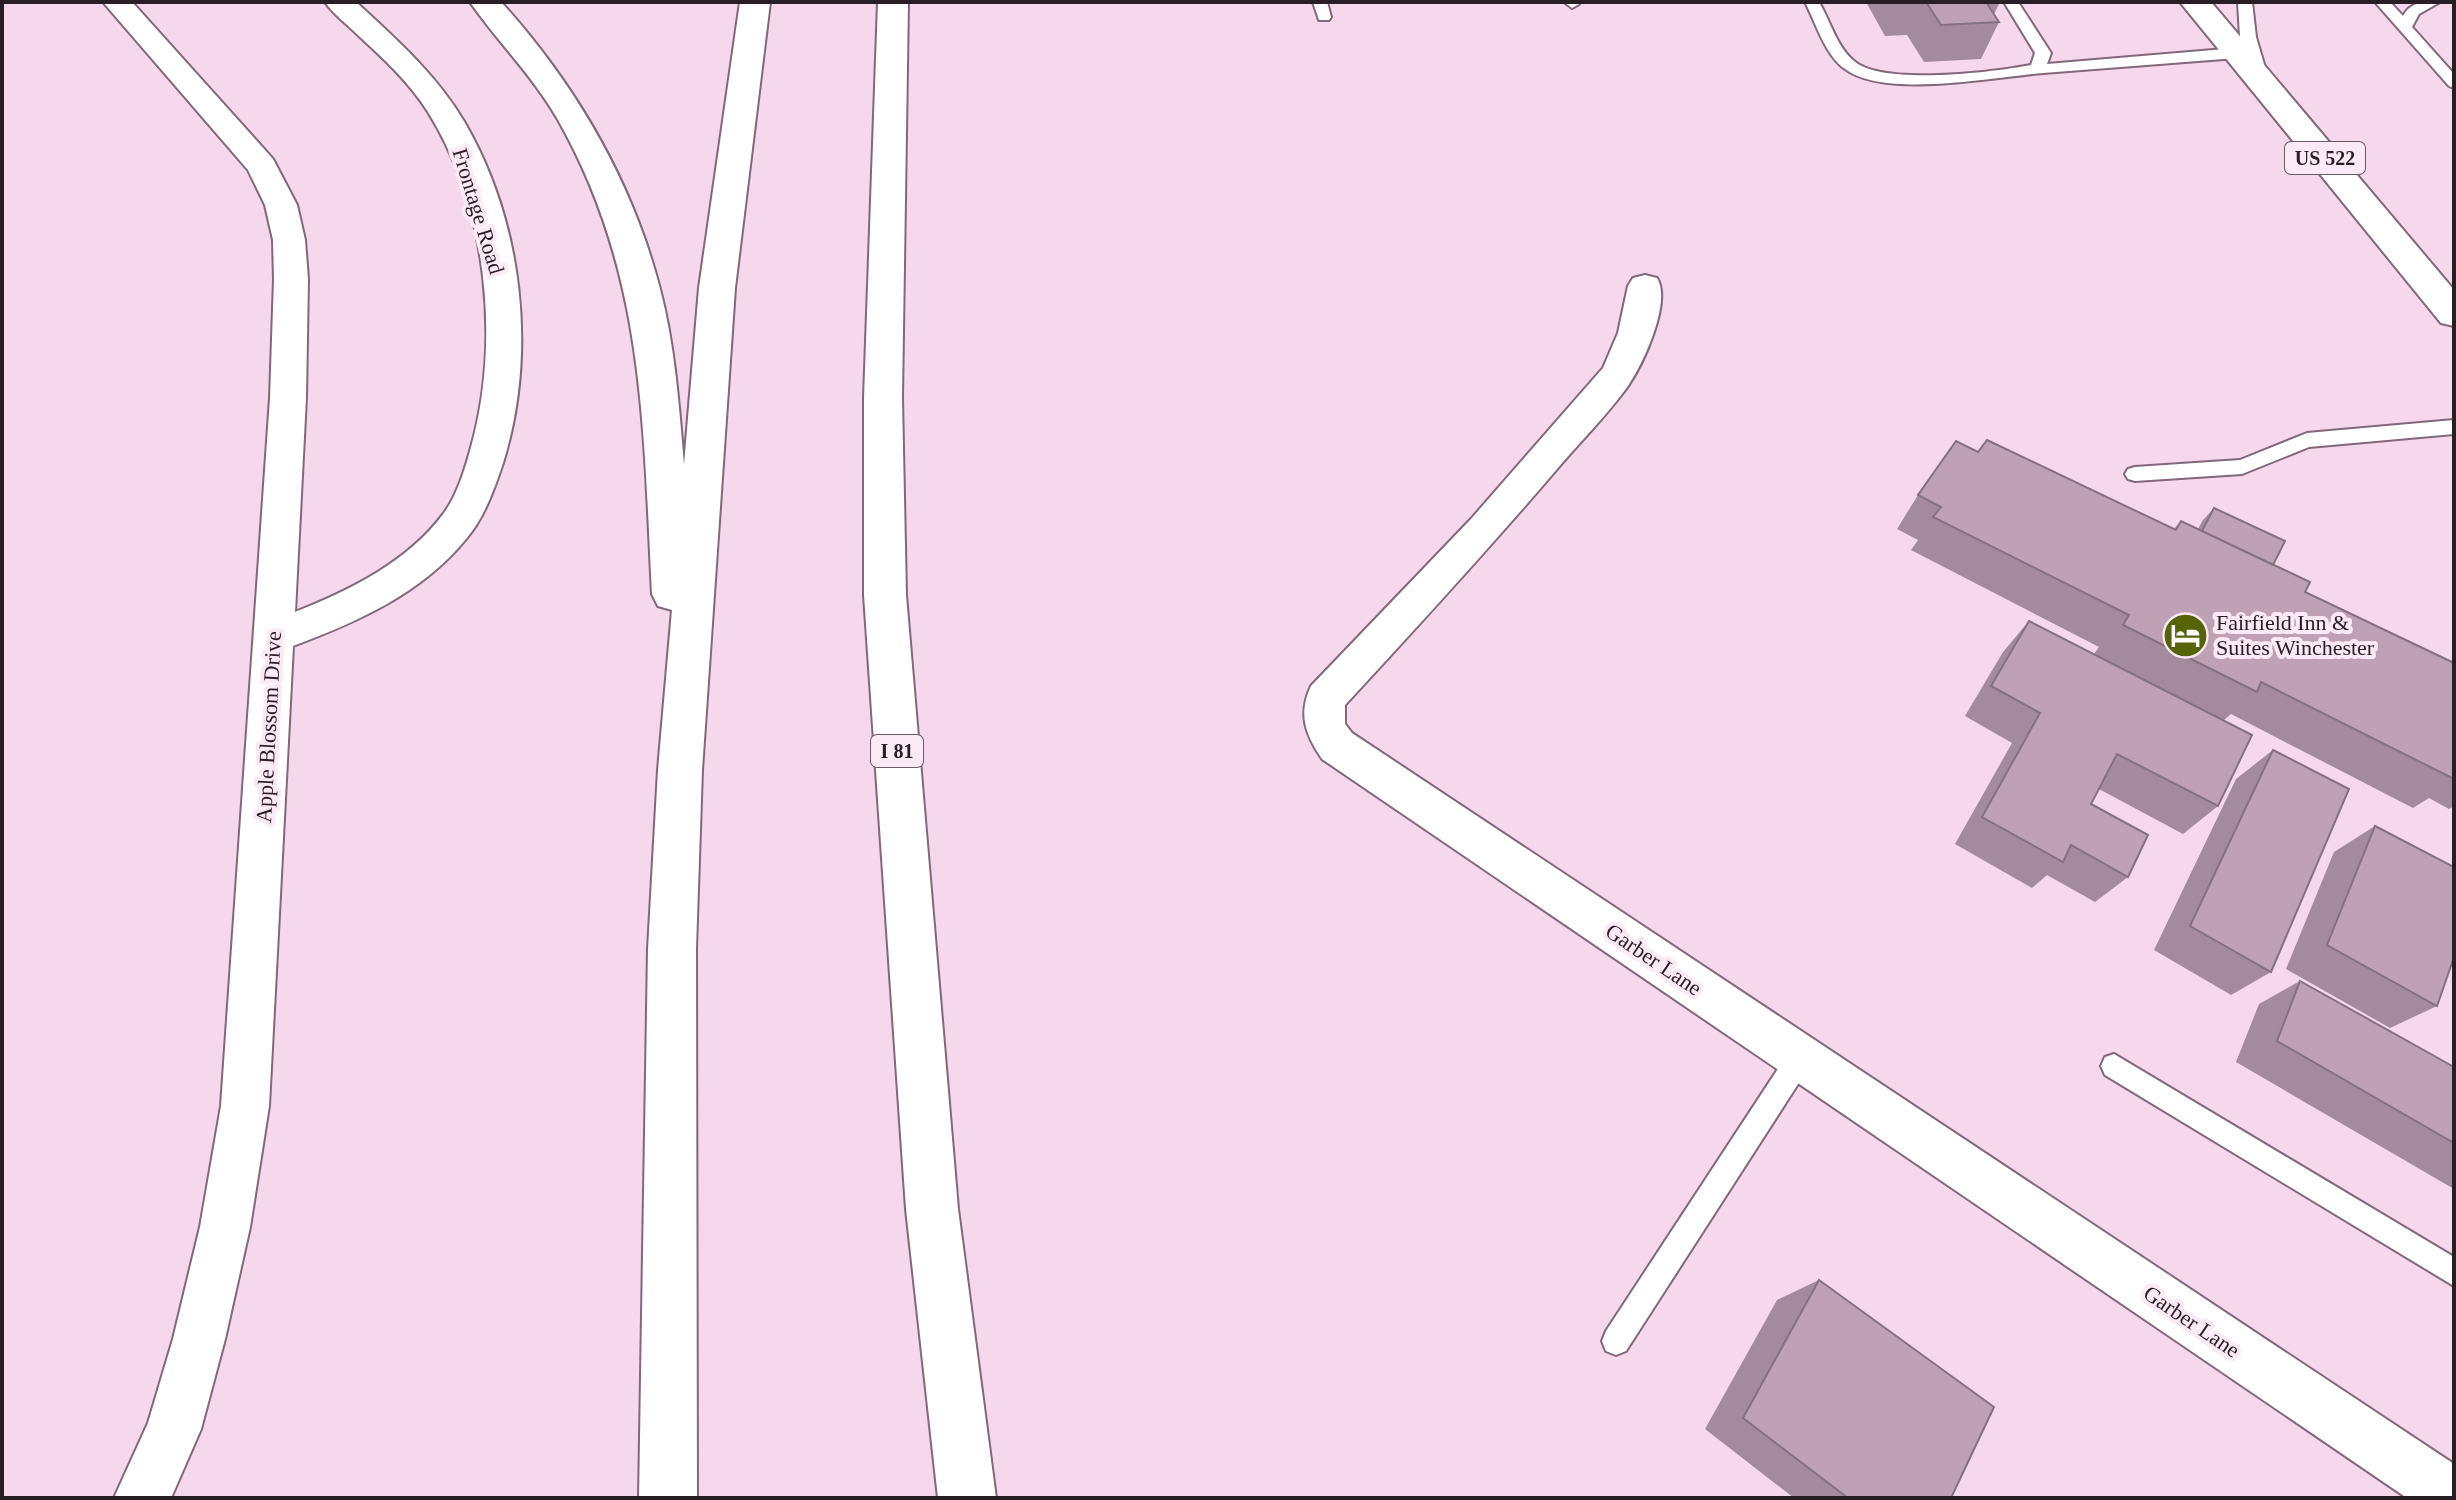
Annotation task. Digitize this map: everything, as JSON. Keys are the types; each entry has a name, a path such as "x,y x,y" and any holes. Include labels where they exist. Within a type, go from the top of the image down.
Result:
{"highway":[{"path":"485,2 540,63 566,106 593,154 633,253 647,317 659,402 674,616 680,770"},
{"path":"668,1498 672,997 680,770 717,288 755,2"},
{"name":"I 81","path":"893,2 883,338 885,595 932,1209 967,1498"},
{"name":"US 522","path":"2195,2 2454,314"}],"street":[{"name":"Apple Blossom Drive","path":"117,2 250,149 281,205 289,240 291,279 288,398 245,1106 225,1227 199,1339 174,1429 142,1498"},
{"name":"Frontage Road","path":"273,637 324,619 391,585 449,534 476,492 497,426 504,382 506,354 500,265 473,172 443,111 418,79 339,2"},
{"name":"Garber Lane","path":"1645,286 1640,321 1628,355 1615,377 1484,529 1326,698 1321,713 1324,729 1337,746 2454,1497"}],"lane":[{"path":"1812,2 1849,65 1872,77 1906,79 2237,53"},
{"path":"2011,2 2043,53 2038,69"},
{"path":"2245,2 2248,37 2263,84"},
{"path":"2378,2 2454,83"},
{"path":"2389,2 2404,29"},
{"path":"2401,2 2404,29"},
{"path":"2404,29 2413,11 2433,2"},
{"path":"2135,474 2242,467 2307,440 2454,427"},
{"path":"1616,1341 1800,1058"},
{"path":"2114,1066 2454,1272"}],"building":[{"path":"1926,2 1986,2 1999,22 1941,25"},
{"path":"1987,440 2176,530 2181,521 2310,582 2305,592 2454,663 2454,779 2261,682 2257,692 2123,625 2129,615 1933,517 1941,507 1918,495 1956,441 1978,452"},
{"path":"2214,508 2285,541 2273,565 2202,531"},
{"path":"2029,621 2252,735 2218,806 2117,754 2091,804 2148,835 2128,877 2071,845 2063,862 1982,817 2040,713 1991,686"},
{"path":"2273,750 2349,789 2271,972 2190,926"},
{"path":"2375,826 2454,867 2454,957 2437,1006 2327,945"},
{"path":"2300,981 2454,1067 2454,1143 2277,1041"},
{"path":"1819,1280 1994,1407 1951,1498 1848,1498 1743,1418"}],"place":[{"name":"Fairfield Inn & Suites Winchester","path":"2185,635"}]}
